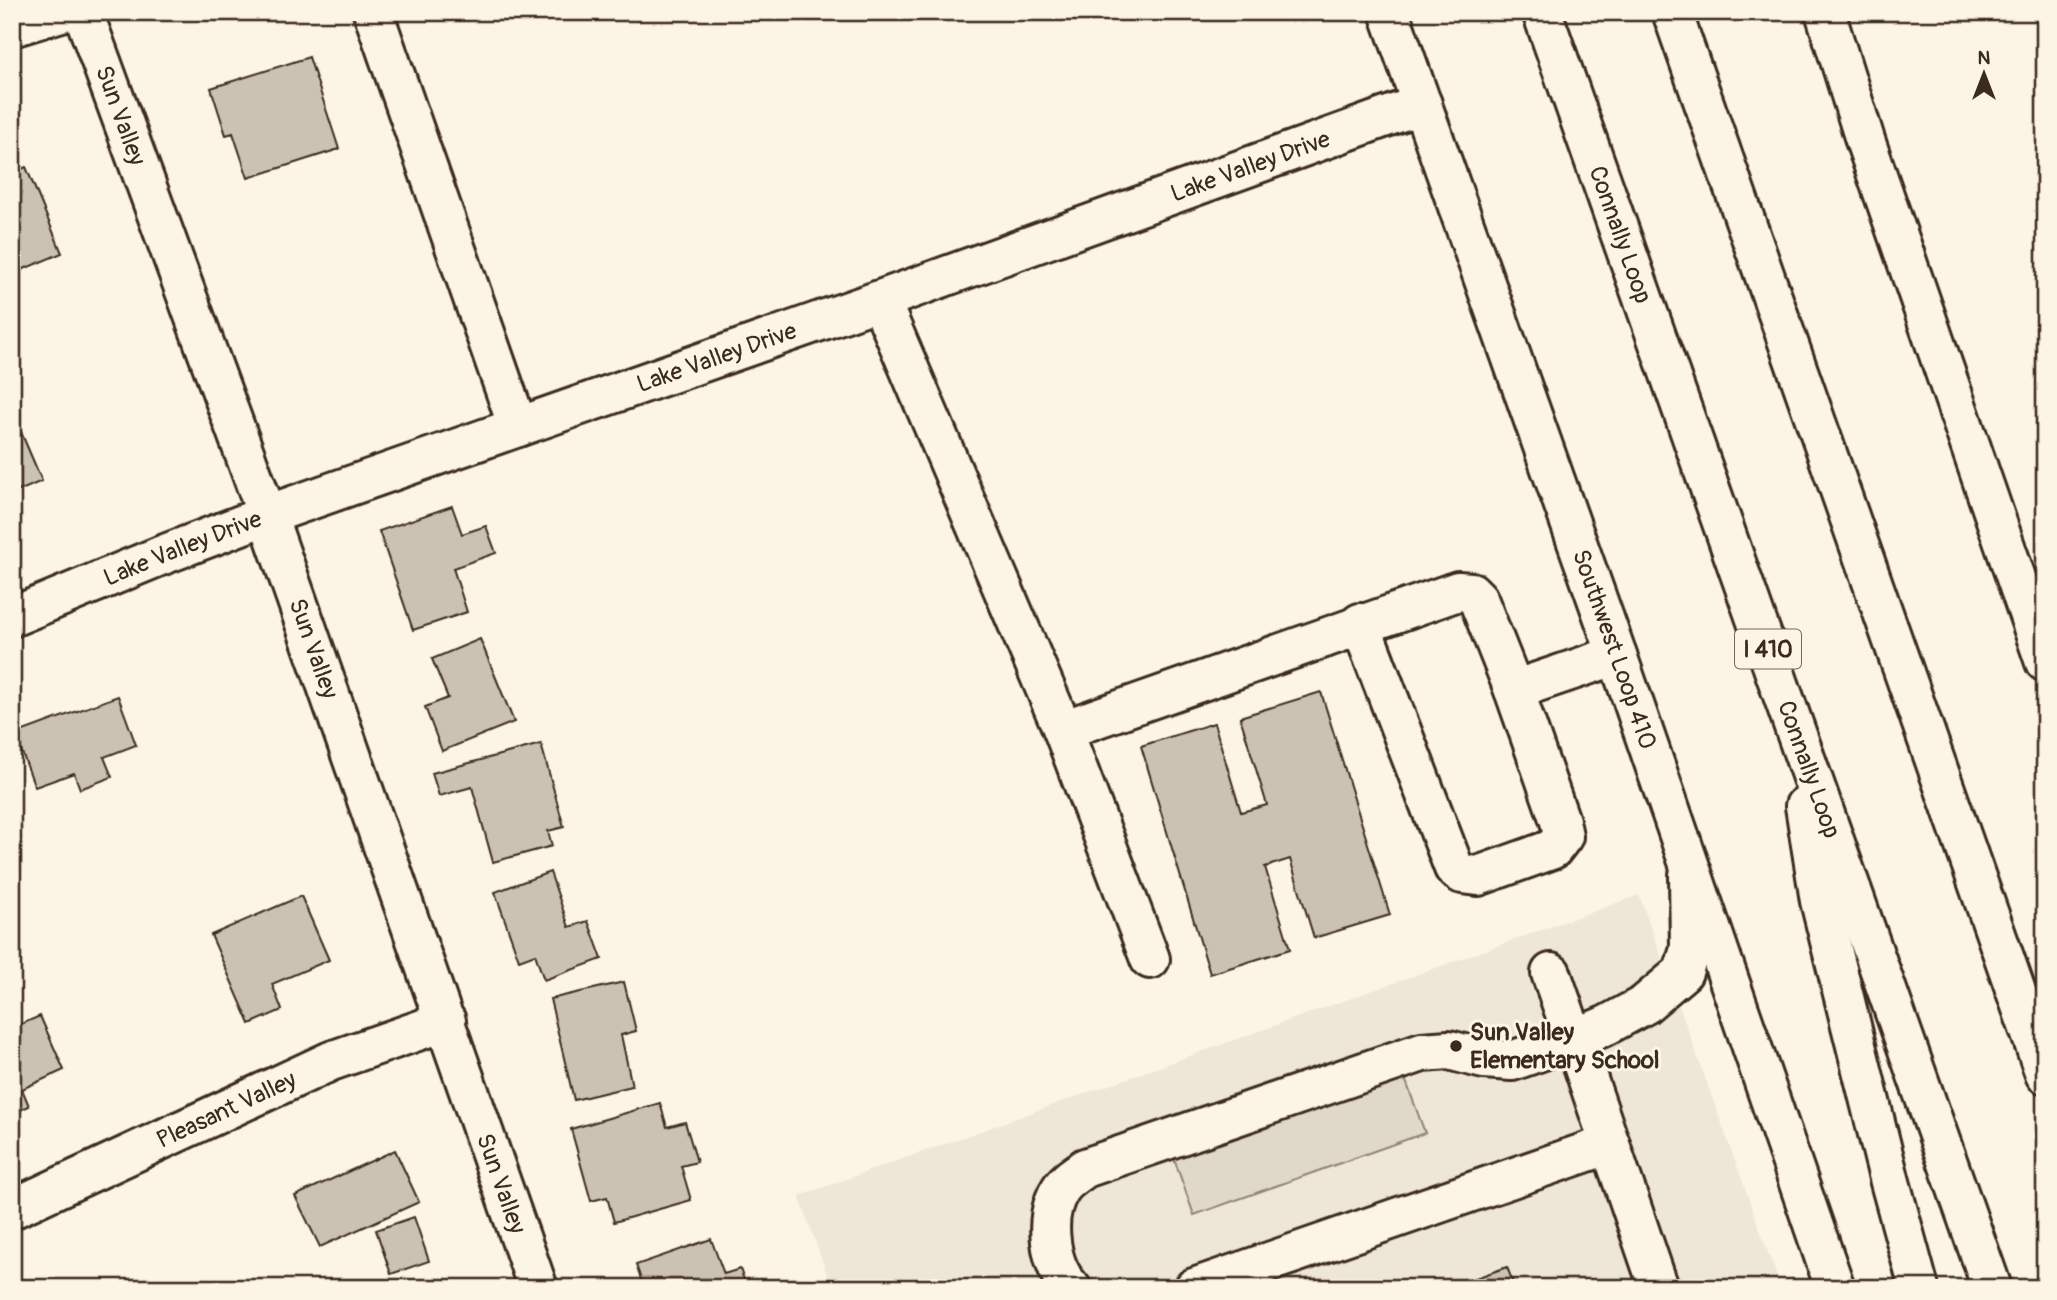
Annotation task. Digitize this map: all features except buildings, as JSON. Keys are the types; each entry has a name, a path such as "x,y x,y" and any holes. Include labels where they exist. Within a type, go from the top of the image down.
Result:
{"main road":[{"path":"12,27 61,12"},
{"name":"Sun Valley","path":"83,12 267,515 538,1288"},
{"path":"373,12 518,427"},
{"name":"Southwest Loop 410","path":"1389,12 1617,655 1835,1288"},
{"name":"Connally Loop","path":"1542,12 1992,1288"},
{"path":"1672,12 2045,1073"},
{"path":"1825,12 1865,140 2045,662"},
{"name":"Lake Valley Drive","path":"12,617 267,515 880,300 1422,104"},
{"path":"880,300 1063,730 1150,959"},
{"path":"1063,730 1373,619 1458,590 1471,592 1478,599 1514,690 1560,821 1563,836 1553,849 1478,876 1462,874 1454,868 1373,619"},
{"path":"1514,690 1617,655"},
{"path":"1790,711 1820,901 1919,1288"},
{"path":"1071,1288 1063,1280 1052,1246 1051,1212 1060,1188 1085,1168 1422,1052 1449,1051 1484,1059 1512,1061 1607,1025 1644,1005 1683,972 1690,949 1689,866"},
{"path":"1551,973 1660,1288"},
{"name":"Pleasant Valley","path":"12,1209 331,1061 446,1021"},
{"path":"1194,1288 1610,1144"}],"shaded area":[{"name":"Sun Valley Elementary School","path":"1639,895 1781,1288 832,1288 799,1196"},
{"path":"1392,1043 1425,1133 1194,1215 1162,1125"}],"place":[{"name":"Sun Valley Elementary School","path":"1456,1046"}]}
